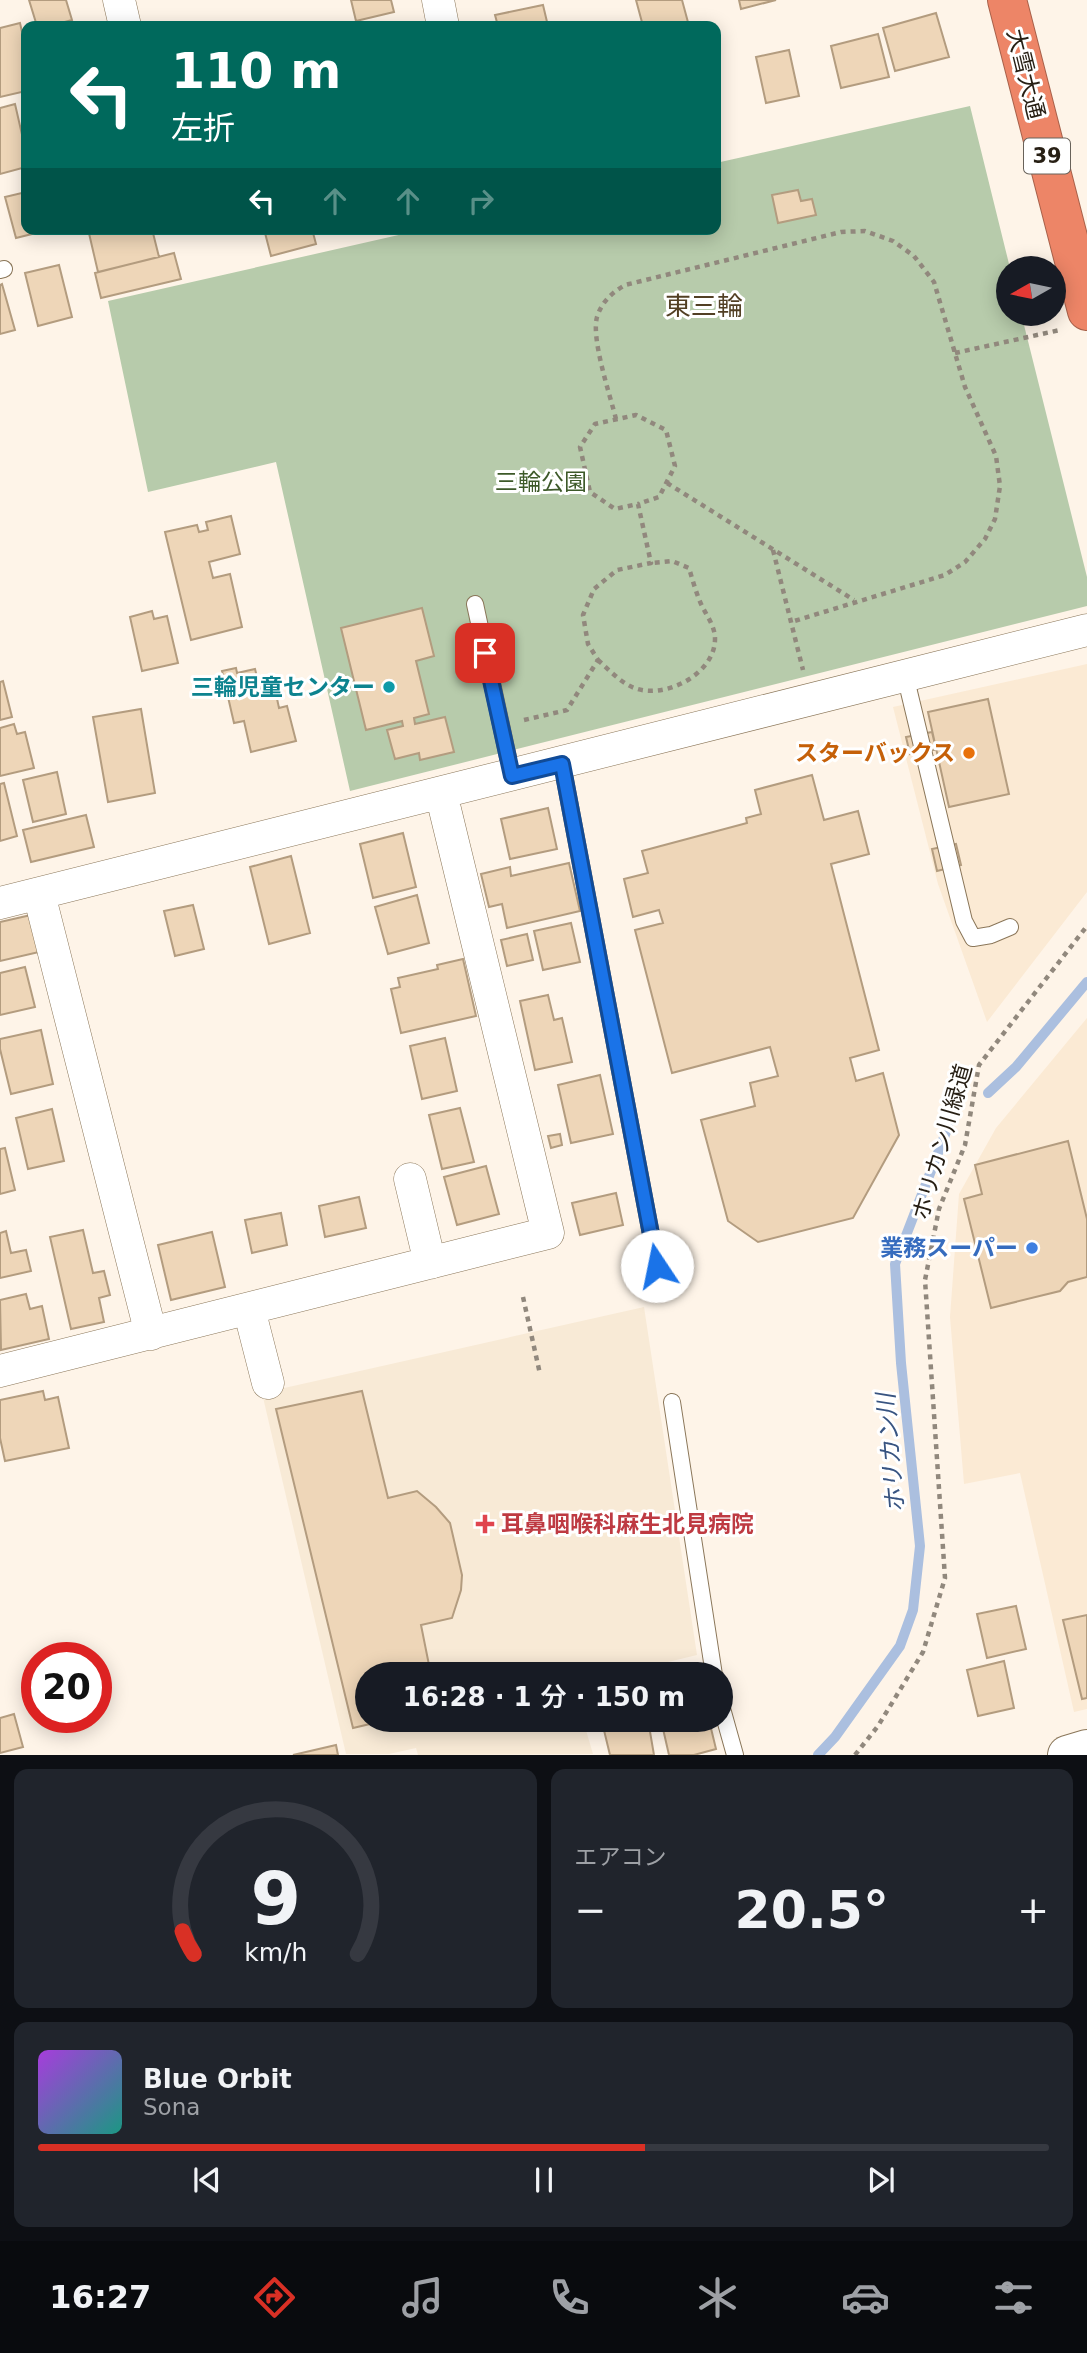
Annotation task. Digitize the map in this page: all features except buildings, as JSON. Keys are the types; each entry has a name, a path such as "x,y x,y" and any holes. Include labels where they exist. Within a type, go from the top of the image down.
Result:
{"highway":[{"name":"大雪大通","path":"1007,0 1076,320"}],"street":[{"path":"119,0 124,21"},
{"path":"438,0 442,21"},
{"path":"0,904 1087,630"},
{"path":"0,1371 548,1233 441,793"},
{"path":"39,894 151,1334"},
{"path":"410,1179 430,1263"},
{"path":"248,1309 268,1383"},
{"path":"1068,1755 1087,1749"}],"lane":[{"path":"475,604 512,776"},
{"path":"905,675 964,921 973,938 991,935 1010,927"},
{"path":"562,764 657,1266"},
{"path":"671,1402 712,1662"},
{"path":"729,1732 735,1755"}],"path":[{"path":"616,419 597,340 597,317 609,295 625,285 841,232 865,231 893,242 914,256 934,282 965,387 996,456 1000,486 995,519 985,539 965,562 945,575 790,622"},
{"path":"955,353 1076,320"},
{"path":"636,415 666,430 675,466 659,497 615,509 590,492 586,470 580,447 595,424 636,415"},
{"path":"499,490 586,470"},
{"path":"667,483 855,601"},
{"path":"638,504 651,563"},
{"path":"772,548 811,698"},
{"path":"672,561 689,568 699,601 714,628 715,643 710,657 698,673 671,689 649,691 633,688 597,660 587,644 583,615 594,589 617,570 672,561"},
{"path":"501,725 567,710 597,660"},
{"name":"ホリカン川緑道","path":"855,1755 878,1726 923,1651 945,1578 925,1280 939,1209 965,1145 979,1065 1087,926"},
{"path":"523,1297 540,1374"}],"shaded area":[{"path":"1087,664 1087,892 987,1022 938,884 893,707"},
{"path":"1087,1018 1087,1709 1074,1712 1020,1473 964,1484 950,1317 959,1194 996,1128"},
{"name":"耳鼻咽喉科麻生北見病院","path":"644,1307 697,1655 668,1662 355,1662 355,1732 587,1732 593,1754 418,1755 416,1748 389,1754 346,1754 262,1393"}],"green space":[{"name":"三輪公園","path":"970,106 1007,256 996,256 996,326 1024,326 1087,577 1087,606 350,791 276,462 148,492 108,301 399,235 721,235 721,162"}],"waterway":[{"name":"ホリカン川","path":"988,1093 1016,1067 1087,982"},
{"name":"ホリカン川","path":"818,1755 835,1737 900,1646 913,1610 920,1546 901,1363 895,1264 948,1127"}],"place":[{"name":"三輪児童センター","path":"389,687"},
{"name":"スターバックス","path":"969,753"},
{"name":"業務スーパー","path":"1032,1248"},
{"name":"耳鼻咽喉科麻生北見病院","path":"485,1524"}],"district":[{"name":"東三輪","path":"704,306"}],"route":[{"path":"485,653 512,776 562,764 657,1266"}]}
